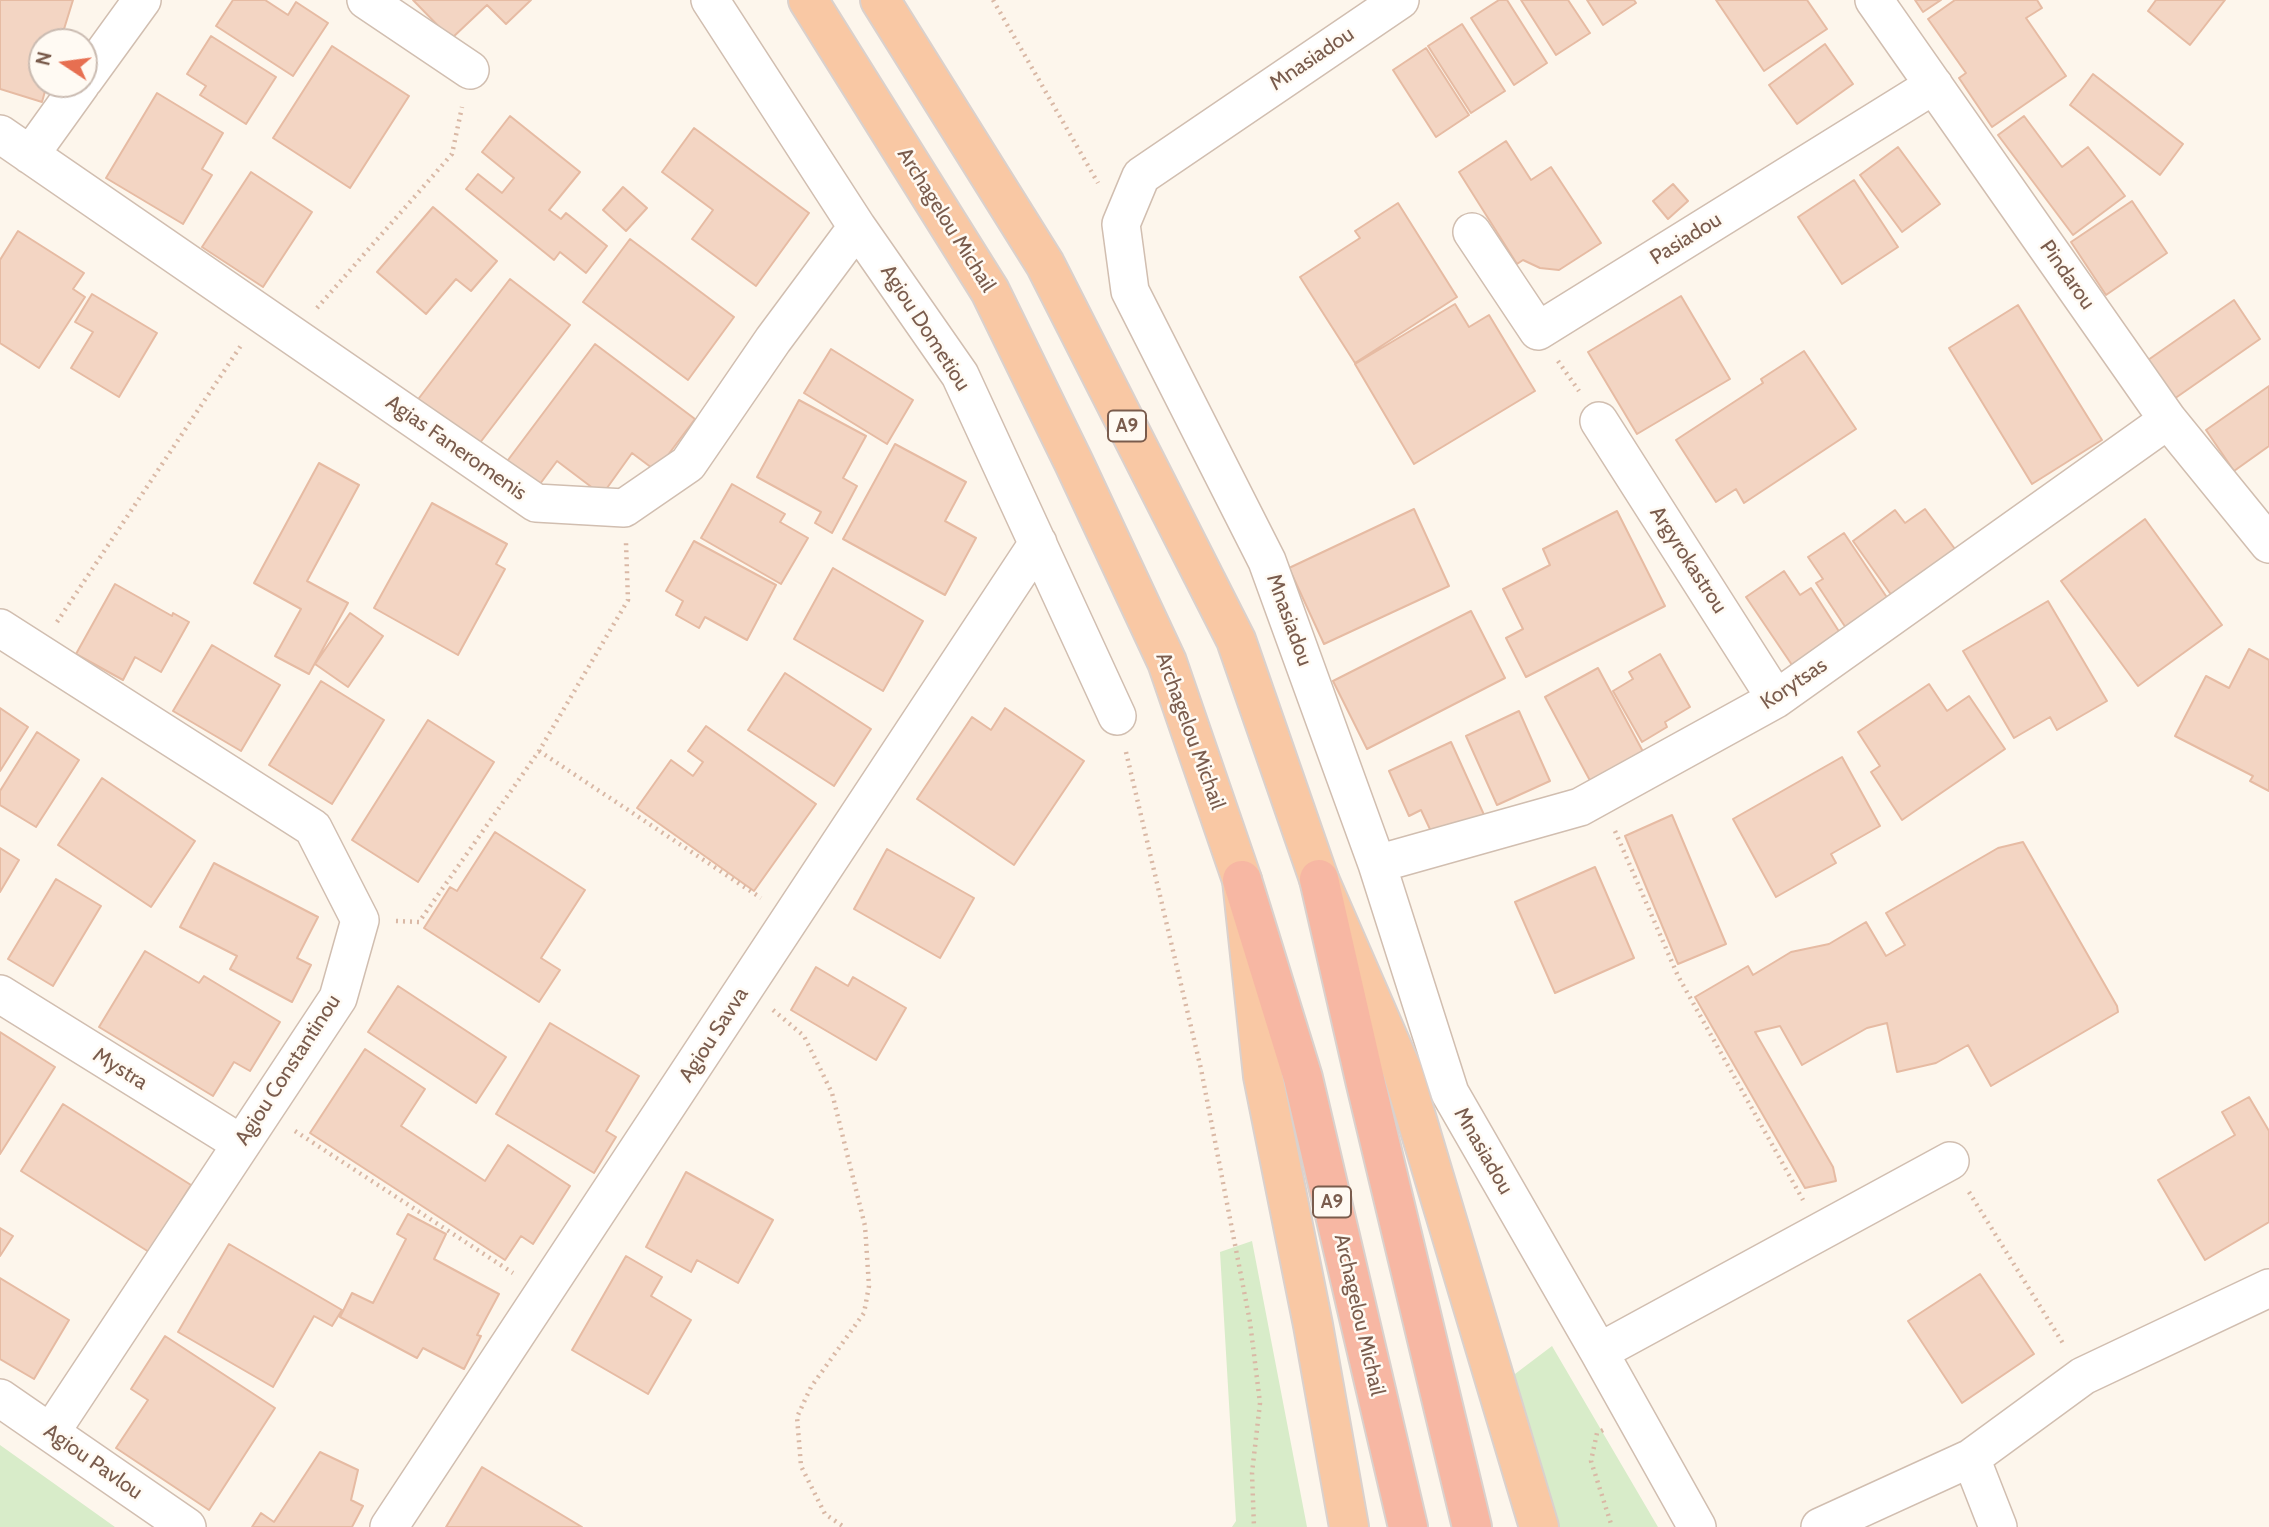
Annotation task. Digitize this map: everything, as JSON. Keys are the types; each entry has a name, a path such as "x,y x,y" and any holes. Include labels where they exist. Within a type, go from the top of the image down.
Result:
{"highway":[{"name":"Archagelou Michail","path":"808,0 990,291 1167,662 1242,880 1304,1078 1408,1527"},
{"name":"A9","path":"880,0 1045,264 1240,653 1319,879 1472,1527"},
{"path":"1319,879 1402,1070 1539,1527"},
{"path":"1242,880 1263,1076 1313,1325 1349,1527"}],"street":[{"path":"98,61 142,0"},
{"path":"366,0 470,70"},
{"name":"Agiou Dometiou","path":"710,0 858,227 960,375 1117,716"},
{"name":"Mnasiadou","path":"1400,0 1141,176 1121,224 1130,291 1267,561 1377,864 1450,1093 1600,1352 1697,1527"},
{"name":"Pindarou","path":"1874,0 2168,420 2269,544"},
{"name":"Pasiadou","path":"1538,331 1934,85"},
{"path":"30,155 71,98"},
{"name":"Agias Faneromenis","path":"0,134 536,503 624,508"},
{"path":"624,508 688,464 773,340 858,227"},
{"path":"1472,232 1538,331"},
{"name":"Korytsas","path":"1377,864 1580,807 1776,699 2168,420"},
{"name":"Argyrokastrou","path":"1599,421 1776,699"},
{"name":"Agiou Savva","path":"388,1527 1038,543"},
{"path":"0,628 313,828 360,920"},
{"name":"Agiou Constantinou","path":"51,1432 338,998 360,920"},
{"name":"Mystra","path":"0,994 240,1143"},
{"path":"1600,1352 1950,1161"},
{"path":"1820,1527 1971,1458 2083,1376 2269,1288"},
{"name":"Agiou Pavlou","path":"0,1398 187,1527"},
{"path":"1971,1458 1998,1527"}],"path":[{"path":"993,0 1121,224"},
{"path":"293,335 452,154 470,70"},
{"path":"37,651 262,314"},
{"path":"1538,331 1599,421"},
{"path":"360,920 419,922 539,751 628,600 624,508"},
{"path":"1117,716 1201,1069 1250,1322 1260,1403 1252,1473 1254,1527"},
{"path":"539,751 791,918"},
{"path":"1600,796 1678,976 1820,1232"},
{"path":"746,987 804,1036 832,1093 864,1226 869,1286 864,1313 811,1387 797,1417 801,1466 825,1514 844,1527"},
{"path":"263,1111 543,1293"},
{"path":"1950,1161 2083,1376"},
{"path":"1605,1428 1597,1433 1591,1461 1612,1527"}],"green space":[{"path":"1252,1241 1307,1527 1232,1527 1236,1521 1220,1252"},
{"path":"1552,1346 1658,1527 1559,1527 1511,1377"},
{"path":"0,1445 115,1527 0,1527"}],"building":[{"path":"0,0 73,0 64,28 28,28 28,98 0,89"},
{"path":"233,0 265,0 288,15 296,2 328,23 293,76 216,26"},
{"path":"413,0 531,0 506,24 487,5 451,39"},
{"path":"1499,0 1507,0 1547,63 1514,85 1471,18"},
{"path":"1521,0 1568,0 1590,33 1556,55"},
{"path":"1587,0 1634,0 1636,3 1603,25"},
{"path":"1716,0 1807,0 1827,29 1764,71"},
{"path":"1915,0 1941,0 1923,12"},
{"path":"1955,0 2037,0 2042,8 2026,18 2066,76 1992,127 1959,78 1966,73 1928,19"},
{"path":"2156,0 2225,0 2190,45 2148,11"},
{"path":"1462,24 1505,91 1471,113 1428,46"},
{"path":"211,36 276,77 246,124 200,95 206,86 187,74"},
{"path":"1825,44 1853,84 1797,124 1769,85"},
{"path":"332,46 409,96 350,188 273,138"},
{"path":"1426,48 1469,115 1436,137 1393,70"},
{"path":"2093,74 2183,144 2160,175 2070,105"},
{"path":"157,93 223,133 202,169 212,175 183,224 106,178"},
{"path":"510,116 580,172 549,210 561,219 566,213 607,246 586,273 560,252 554,260 466,189 478,174 502,193 514,178 482,152"},
{"path":"2024,116 2062,167 2088,147 2125,196 2073,235 1998,135"},
{"path":"694,128 809,213 756,286 692,239 713,210 662,172"},
{"path":"1506,141 1531,180 1551,167 1601,243 1559,270 1540,268 1523,260 1517,264 1459,172"},
{"path":"1898,147 1940,204 1902,232 1860,175"},
{"path":"251,172 312,212 263,287 202,247"},
{"path":"1854,180 1898,247 1842,284 1798,217"},
{"path":"1673,184 1688,201 1668,219 1653,201"},
{"path":"623,187 647,208 626,231 603,210"},
{"path":"2132,201 2167,253 2106,295 2071,242"},
{"path":"1398,203 1457,297 1355,363 1300,277 1360,238 1355,231"},
{"path":"433,207 497,261 471,291 456,279 426,314 377,272"},
{"path":"18,231 84,273 73,289 85,297 39,368 0,343 0,260"},
{"path":"630,239 734,317 688,380 583,302"},
{"path":"510,279 570,325 476,448 416,402"},
{"path":"92,294 157,333 119,397 71,368 93,332 75,322"},
{"path":"1681,296 1730,379 1637,434 1588,352"},
{"path":"2234,300 2260,339 2174,399 2148,360"},
{"path":"1455,304 1469,327 1489,315 1535,391 1414,464 1355,364"},
{"path":"2018,305 2102,440 2032,484 1949,348"},
{"path":"595,344 695,419 656,471 632,453 602,495 557,461 537,488 505,464"},
{"path":"831,349 913,400 887,444 804,393"},
{"path":"1804,351 1856,429 1744,503 1736,489 1716,502 1676,440 1763,383 1761,379"},
{"path":"2269,386 2269,446 2234,471 2206,430"},
{"path":"799,400 866,436 843,478 857,486 832,533 815,523 821,512 757,477"},
{"path":"895,444 966,482 945,521 976,538 945,595 843,539"},
{"path":"319,463 359,485 307,581 348,603 309,674 275,656 301,609 254,583"},
{"path":"732,484 785,514 780,522 808,538 781,584 701,538"},
{"path":"432,503 507,544 496,564 505,569 458,655 374,608"},
{"path":"1414,509 1449,586 1324,644 1289,568"},
{"path":"1925,509 1955,549 1892,596 1853,541 1895,510 1905,523"},
{"path":"1617,511 1665,606 1526,677 1506,638 1523,629 1503,589 1550,565 1543,549"},
{"path":"2145,519 2222,625 2138,686 2061,581"},
{"path":"1844,533 1888,599 1846,628 1816,583 1823,579 1808,557"},
{"path":"694,541 776,585 747,640 705,617 699,628 676,615 683,601 666,591"},
{"path":"833,568 923,621 883,691 794,639"},
{"path":"1784,571 1800,595 1811,588 1840,633 1792,665 1746,597"},
{"path":"115,584 172,616 173,613 189,622 161,672 135,657 123,680 76,654"},
{"path":"2048,601 2107,701 2057,730 2050,717 2014,738 1963,651"},
{"path":"1471,611 1505,678 1367,749 1333,681"},
{"path":"350,613 383,636 348,687 315,664"},
{"path":"212,645 280,685 241,751 173,711"},
{"path":"2249,649 2269,660 2269,791 2250,781 2253,776 2175,736 2206,676 2229,688"},
{"path":"1660,654 1690,707 1665,722 1667,727 1642,742 1613,691 1633,679 1629,672"},
{"path":"1598,668 1647,759 1594,788 1545,697"},
{"path":"785,673 871,729 834,786 748,730"},
{"path":"321,681 384,720 332,804 269,765"},
{"path":"1929,684 1947,711 1969,696 2005,749 1902,820 1871,772 1880,766 1858,732"},
{"path":"0,708 28,727 0,771"},
{"path":"1005,708 1084,761 1014,865 917,799 972,717 991,730"},
{"path":"1519,711 1550,781 1497,805 1466,736"},
{"path":"428,720 494,762 418,882 352,840"},
{"path":"706,726 816,804 754,891 637,808 671,760 693,776 703,762 688,751"},
{"path":"37,732 79,760 36,827 0,805 0,791"},
{"path":"1451,742 1485,817 1435,840 1421,810 1409,816 1389,771"},
{"path":"1842,757 1880,826 1831,854 1836,863 1776,897 1733,819"},
{"path":"102,778 195,841 151,907 58,845"},
{"path":"1672,815 1726,944 1678,964 1625,836"},
{"path":"495,832 585,890 541,958 560,970 539,1002 424,928 450,887 457,891"},
{"path":"2023,842 2118,1012 1991,1086 1968,1045 1936,1063 1897,1072 1887,1023 1867,1028 1802,1065 1780,1026 1755,1032 1833,1167 1836,1181 1805,1188 1695,997 1748,966 1753,975 1791,952 1829,944 1866,922 1886,956 1905,945 1886,913 1998,848"},
{"path":"0,848 19,860 0,892"},
{"path":"887,849 974,898 940,958 854,909"},
{"path":"214,863 318,917 297,958 311,965 292,1002 230,969 237,956 180,927"},
{"path":"1595,867 1634,958 1555,993 1515,902"},
{"path":"56,879 101,906 53,986 8,959"},
{"path":"145,951 199,983 204,976 280,1022 250,1071 234,1062 213,1096 99,1027"},
{"path":"816,967 848,986 853,977 906,1008 876,1060 791,1010"},
{"path":"398,986 506,1057 476,1103 368,1032"},
{"path":"550,1023 639,1076 606,1131 616,1137 594,1173 496,1114"},
{"path":"0,1032 55,1067 0,1154"},
{"path":"365,1049 425,1089 401,1126 485,1181 508,1145 570,1186 533,1244 521,1236 505,1260 310,1133"},
{"path":"2249,1097 2269,1131 2269,1222 2205,1260 2158,1180 2235,1135 2222,1112"},
{"path":"63,1104 191,1185 149,1252 21,1171"},
{"path":"686,1172 773,1220 738,1283 697,1260 691,1272 646,1247"},
{"path":"408,1214 446,1234 434,1259 499,1294 477,1335 481,1336 464,1369 423,1348 417,1358 340,1317 352,1293 373,1303 406,1239 397,1234"},
{"path":"0,1228 13,1236 0,1256"},
{"path":"229,1244 342,1310 332,1326 314,1316 273,1387 178,1332"},
{"path":"626,1256 662,1277 651,1296 691,1320 648,1394 572,1350"},
{"path":"1980,1274 2034,1354 1962,1403 1908,1321"},
{"path":"0,1278 69,1320 34,1379 0,1359"},
{"path":"165,1336 275,1408 209,1510 116,1448 148,1400 131,1389"},
{"path":"320,1452 358,1470 351,1500 363,1506 352,1527 252,1527 261,1513 274,1522"},
{"path":"482,1467 582,1527 446,1527"}]}
